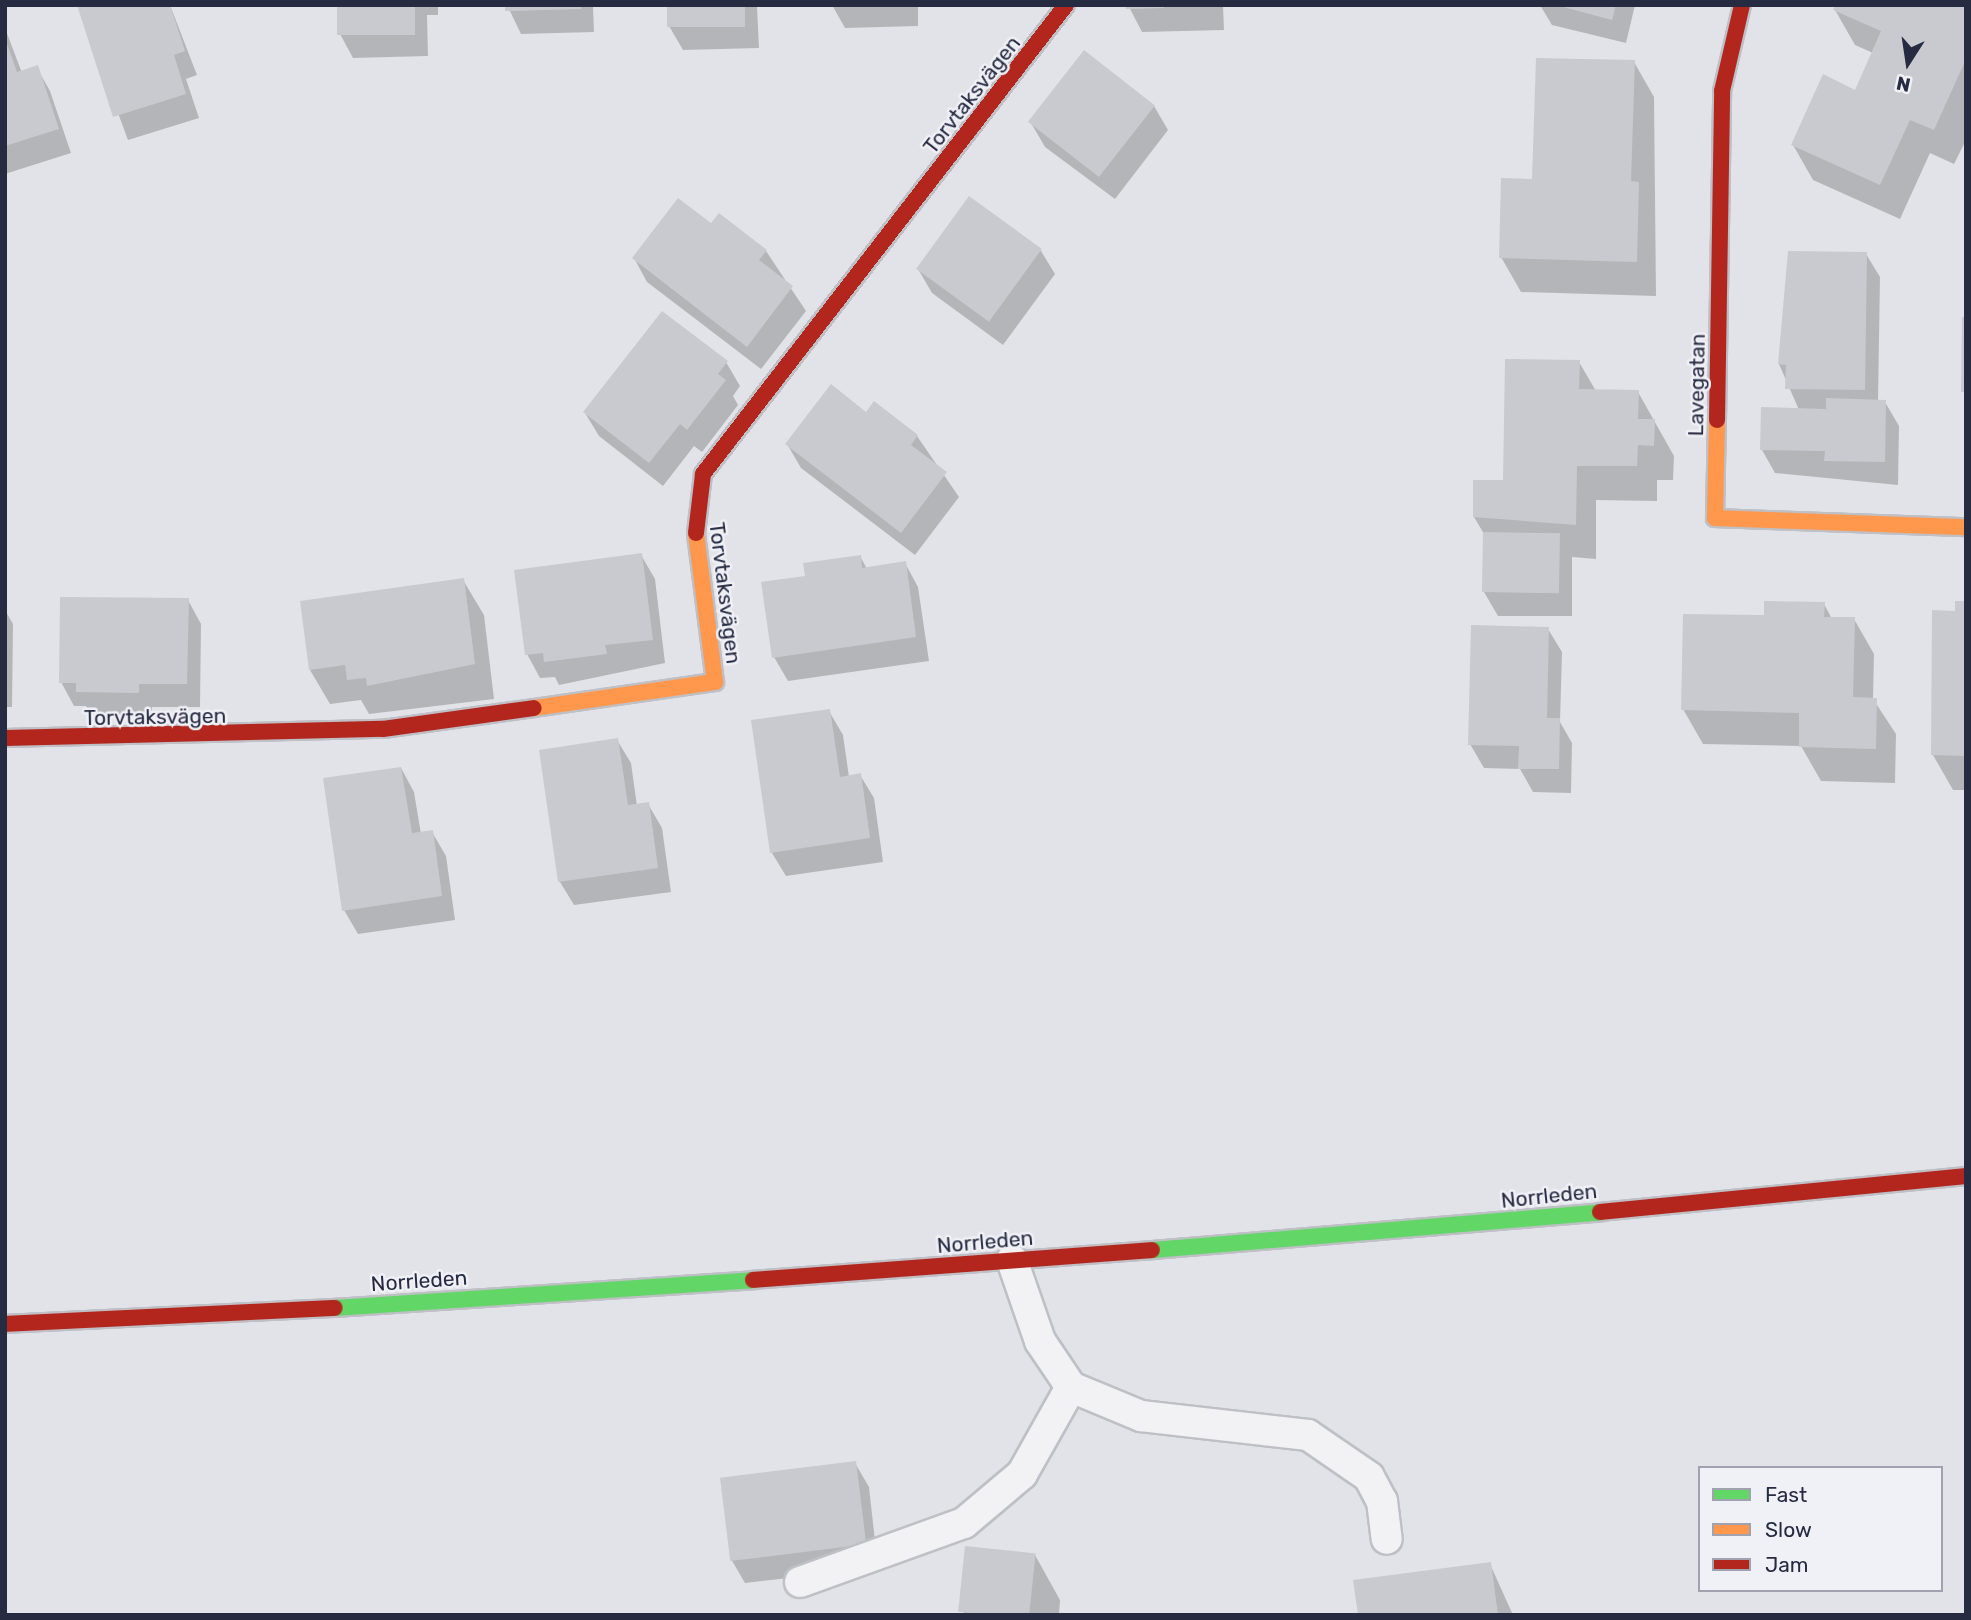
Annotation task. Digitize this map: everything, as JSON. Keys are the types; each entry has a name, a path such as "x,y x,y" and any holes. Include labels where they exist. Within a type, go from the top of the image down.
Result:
{"street":[{"name":"Torvtaksvägen","path":"5,738 383,729 715,682 694,519 703,474 1066,5"},
{"name":"Lavegatan","path":"1742,5 1723,91 1715,518 1966,527"},
{"name":"Norrleden","path":"5,1324 111,1323 1012,1260 1966,1176"}],"lane":[{"path":"1012,1260 1040,1341 1071,1387 1141,1416 1308,1435 1369,1477 1382,1501 1387,1539"},
{"path":"800,1582 964,1523 1022,1474 1071,1387"}],"building":[{"path":"77,5 170,5 185,51 174,55 186,94 113,117"},
{"path":"337,5 415,5 415,35 337,35"},
{"path":"505,5 581,5 581,9 505,11"},
{"path":"667,5 745,5 745,27 667,27"},
{"path":"1126,5 1164,5 1164,8 1126,9"},
{"path":"1556,5 1616,5 1612,20"},
{"path":"1835,5 1966,5 1966,59 1934,130 1910,120 1880,185 1791,145 1823,74 1855,90 1881,31 1833,10"},
{"path":"5,38 17,72 38,65 59,129 5,146"},
{"path":"1084,50 1155,105 1099,177 1028,122"},
{"path":"1536,58 1635,60 1631,181 1639,182 1637,262 1499,258 1501,178 1532,179"},
{"path":"969,196 1042,249 989,322 916,269"},
{"path":"678,198 711,223 719,213 767,250 759,260 793,286 747,347 632,258"},
{"path":"1788,251 1867,252 1865,390 1785,389 1786,365 1778,364"},
{"path":"662,311 728,361 718,374 726,380 687,430 680,424 649,463 583,412"},
{"path":"1962,317 1966,317 1966,392 1961,392"},
{"path":"1505,359 1580,360 1579,389 1639,390 1638,419 1655,419 1654,446 1638,445 1637,466 1577,466 1576,525 1473,517 1473,480 1503,480"},
{"path":"831,384 866,412 874,401 918,435 911,445 947,472 901,533 785,444"},
{"path":"1826,398 1886,400 1885,462 1824,461 1825,451 1760,450 1761,407 1826,409"},
{"path":"1483,532 1560,533 1559,593 1482,592"},
{"path":"642,553 653,640 605,645 607,654 544,662 543,653 525,655 514,570"},
{"path":"861,555 862,568 906,561 916,637 772,658 761,582 805,576 803,563"},
{"path":"464,578 475,664 367,686 366,678 347,680 345,665 309,670 300,601"},
{"path":"60,597 189,598 187,684 139,684 139,693 76,692 76,683 59,683"},
{"path":"1764,601 1825,602 1824,617 1855,617 1853,697 1877,698 1876,749 1799,747 1799,713 1681,710 1683,614 1764,615"},
{"path":"1955,601 1966,601 1966,756 1931,755 1932,610 1955,611"},
{"path":"1471,625 1549,627 1547,718 1560,718 1559,769 1518,769 1519,746 1468,745"},
{"path":"830,709 840,777 861,773 870,838 770,853 751,720"},
{"path":"618,738 628,805 649,802 658,868 558,882 539,750"},
{"path":"401,767 412,833 433,830 442,896 342,911 323,778"},
{"path":"856,1461 866,1544 730,1561 720,1478"},
{"path":"965,1546 1036,1553 1029,1615 958,1612"},
{"path":"1491,1562 1498,1615 1358,1615 1353,1580"}],"traffic: fast":[{"path":"1152,1250 1600,1212"},
{"path":"335,1308 753,1280"}],"traffic: slow":[{"path":"1717,420 1715,518 1966,527"},
{"path":"534,708 715,682 696,533"}],"traffic: jam":[{"path":"696,533 703,474 1066,5"},
{"path":"1717,420 1722,91 1742,5"},
{"path":"5,738 383,729 534,708"},
{"path":"1600,1212 1966,1176"},
{"path":"753,1280 1152,1250"},
{"path":"5,1324 335,1308"}]}
